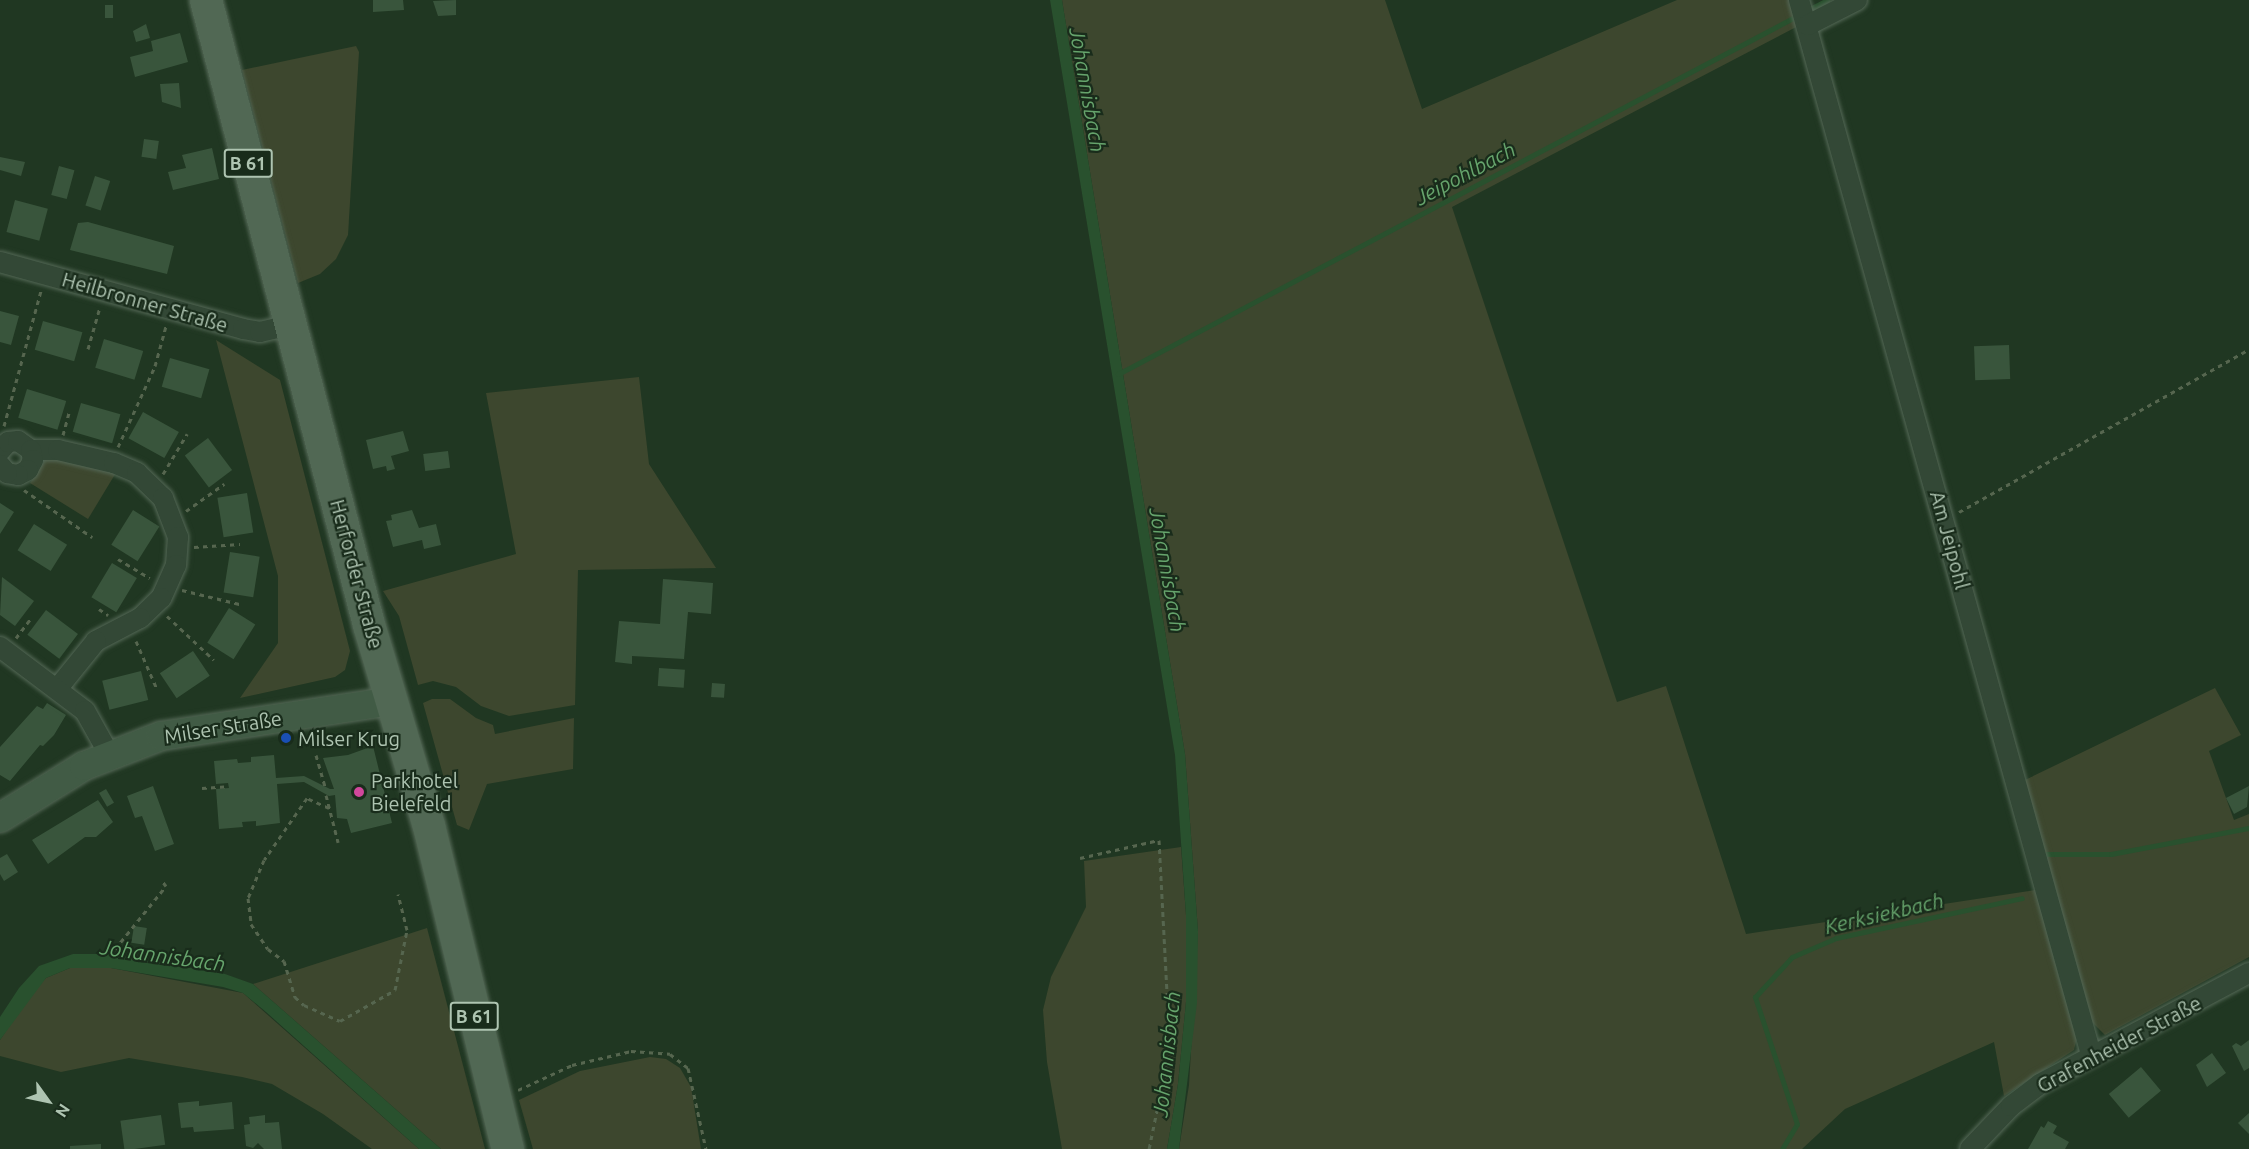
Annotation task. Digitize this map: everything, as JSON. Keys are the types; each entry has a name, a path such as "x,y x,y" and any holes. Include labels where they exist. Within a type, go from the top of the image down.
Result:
{"main road":[{"name":"Herforder Straße","path":"206,0 290,325 429,826 508,1149"},
{"name":"Milser Straße","path":"0,818 68,774 109,754 183,730 393,700"}],"street":[{"name":"Am Jeipohl","path":"1799,0 1808,25 2091,1054"},
{"path":"1808,25 1857,0"},
{"name":"Heilbronner Straße","path":"0,262 260,332 290,325"},
{"path":"4,447 18,441 31,450 51,448 114,463 137,473 155,488 174,520 179,548 163,593 129,624 96,641 58,688"},
{"path":"0,465 8,473 18,475 31,466 31,450"},
{"path":"3,649 58,688 85,711 109,754"},
{"name":"Grafenheider Straße","path":"1970,1149 2011,1106 2091,1054 2249,973"}],"path":[{"path":"4,447 4,422 46,274"},
{"path":"88,349 105,291"},
{"path":"114,463 126,423 155,366 171,309"},
{"path":"1944,520 2249,350"},
{"path":"155,488 187,434"},
{"path":"18,475 26,494 92,537"},
{"path":"174,520 224,484"},
{"path":"179,548 240,544"},
{"path":"118,559 163,593 214,660"},
{"path":"163,593 239,604"},
{"path":"3,649 31,618"},
{"path":"129,624 157,689"},
{"path":"316,755 324,786"},
{"path":"202,788 228,786"},
{"path":"326,795 338,842"},
{"path":"329,808 307,798 264,860 248,898 251,924 268,949 284,961 295,997 304,1005 340,1021 395,990 407,930 398,894"},
{"path":"1080,858 1159,840 1170,1047 1149,1149"},
{"path":"114,949 166,886 163,882"},
{"path":"495,1101 572,1065 631,1051 661,1052 688,1068 706,1149"}],"shaded area":[{"path":"1050,0 1062,0 1185,754 1198,931 1197,1003 1179,1149 1167,1149 1178,1084 1186,1002 1186,915 1175,755"},
{"path":"1062,0 1385,0 1422,109 1677,0 1790,0 1800,25 1452,207 1617,702 1666,686 1746,934 2035,890 2078,1033 2074,1050 2004,1096 1994,1042 1845,1109 1802,1149 1179,1149 1189,1085 1198,931 1185,754"},
{"path":"356,46 359,52 348,235 336,259 320,274 298,283 242,70"},
{"path":"216,340 280,380 350,651 345,670 335,677 240,698 278,643 278,576"},
{"path":"639,377 649,464 716,568 578,570 575,705 509,716 481,706 456,687 433,681 418,685 399,616 383,591 516,554 486,393"},
{"path":"47,457 117,471 88,519 30,483"},
{"path":"2215,688 2241,735 2209,751 2234,820 2249,814 2249,957 2105,1035 2090,1020 2025,780"},
{"path":"432,699 450,699 476,718 493,725 495,734 574,718 573,769 487,784 469,830 457,825 423,703"},
{"path":"1181,847 1186,915 1186,1002 1178,1084 1167,1149 1062,1149 1047,1062 1043,1010 1051,977 1086,907 1084,861"},
{"path":"427,928 485,1149 441,1149 253,984"},
{"path":"73,954 111,954 225,974 253,984 441,1149 419,1149 266,1012 243,993 223,987 111,968 70,968 46,978 0,1040 0,1017 19,988 39,966"},
{"path":"70,968 111,968 243,993 419,1149 372,1149 323,1114 272,1084 242,1077 129,1058 61,1072 0,1056 0,1040 32,992 46,978"},
{"path":"650,1057 666,1059 680,1068 691,1087 701,1149 533,1149 519,1100 580,1071"}],"building":[{"path":"373,0 403,0 404,10 373,12"},
{"path":"456,0 456,15 438,16 433,1"},
{"path":"105,5 113,5 113,18 105,18"},
{"path":"146,24 150,38 136,42 133,31"},
{"path":"180,33 188,62 135,77 130,57 153,51 151,41"},
{"path":"179,83 181,108 162,102 160,84"},
{"path":"144,139 159,141 156,159 141,157"},
{"path":"212,148 219,179 173,190 168,172 186,168 182,155"},
{"path":"0,157 25,162 21,176 0,170"},
{"path":"59,166 74,170 67,199 51,195"},
{"path":"95,176 110,181 101,210 85,205"},
{"path":"15,200 48,209 39,241 6,232"},
{"path":"88,222 174,246 167,274 70,250 78,223"},
{"path":"0,311 19,316 11,345 0,342"},
{"path":"43,321 82,332 74,361 35,350"},
{"path":"104,339 143,351 134,380 95,368"},
{"path":"2009,345 2010,379 1975,380 1974,346"},
{"path":"170,358 209,369 201,398 162,387"},
{"path":"27,389 66,401 57,430 18,418"},
{"path":"81,403 120,414 112,443 73,432"},
{"path":"143,412 179,432 164,458 128,438"},
{"path":"403,431 409,451 391,456 395,469 387,471 386,466 373,469 366,440"},
{"path":"208,438 232,470 209,487 185,455"},
{"path":"448,451 450,468 425,471 423,454"},
{"path":"247,493 253,533 224,537 217,498"},
{"path":"0,503 14,512 0,534"},
{"path":"133,510 159,526 138,561 111,545"},
{"path":"412,510 419,528 436,524 441,545 424,549 422,540 393,547 386,521 392,520 391,515"},
{"path":"34,524 67,545 51,571 18,550"},
{"path":"230,552 260,557 253,597 224,592"},
{"path":"112,563 137,578 116,612 91,597"},
{"path":"2,577 34,601 15,626 0,615"},
{"path":"663,579 713,583 711,614 688,612 684,659 632,656 632,664 615,662 619,621 660,624"},
{"path":"229,608 255,624 234,659 207,643"},
{"path":"46,610 78,634 59,659 27,635"},
{"path":"193,651 210,676 177,698 160,673"},
{"path":"659,668 685,670 684,688 658,686"},
{"path":"141,671 148,700 109,710 102,681"},
{"path":"712,683 725,684 724,698 711,697"},
{"path":"47,703 66,715 54,735 43,746 40,745 10,781 0,775 0,747 37,706 43,709"},
{"path":"373,746 392,823 351,833 347,819 337,818 335,795 329,796 304,782 277,784 280,823 256,826 256,821 242,822 243,827 219,829 216,789 229,788 228,783 216,784 214,761 237,759 238,763 251,762 251,757 274,755 276,778 304,776 334,789 323,758 348,755"},
{"path":"153,786 174,844 155,851 142,816 135,818 127,796"},
{"path":"2249,786 2247,807 2234,814 2226,798"},
{"path":"106,789 114,803 107,807 99,793"},
{"path":"98,800 113,822 96,837 85,837 48,864 32,840"},
{"path":"7,854 18,872 4,881 0,874 0,858"},
{"path":"134,926 147,928 144,945 131,943"},
{"path":"2249,1040 2249,1068 2244,1071 2232,1046 2236,1043 2241,1046"},
{"path":"2212,1053 2226,1073 2207,1087 2196,1065"},
{"path":"2141,1067 2161,1091 2129,1118 2109,1094"},
{"path":"199,1101 199,1106 232,1102 234,1129 194,1132 193,1127 181,1128 178,1103"},
{"path":"2249,1113 2249,1134 2238,1123"},
{"path":"161,1115 165,1145 124,1149 120,1121"},
{"path":"265,1115 265,1123 279,1122 282,1149 264,1149 258,1143 253,1148 246,1146 244,1125 250,1124 249,1117"},
{"path":"2048,1121 2057,1126 2053,1133 2069,1142 2065,1149 2028,1149 2041,1126 2044,1128"},
{"path":"101,1144 101,1149 70,1149 70,1146"}],"waterway":[{"name":"Jeipohlbach","path":"1118,374 1827,0"},
{"name":"Kerksiekbach","path":"2042,854 2111,854 2249,828"},
{"name":"Kerksiekbach","path":"1782,1149 1797,1124 1755,997 1792,957 1836,938 2022,898"}],"place":[{"name":"Milser Krug","path":"286,738"},
{"name":"Parkhotel Bielefeld","path":"359,792"}],"water label":[{"name":"Johannisbach","path":"1088,90"},
{"name":"Johannisbach","path":"1168,570"},
{"name":"Johannisbach","path":"163,955"},
{"name":"Johannisbach","path":"1166,1054"}]}
